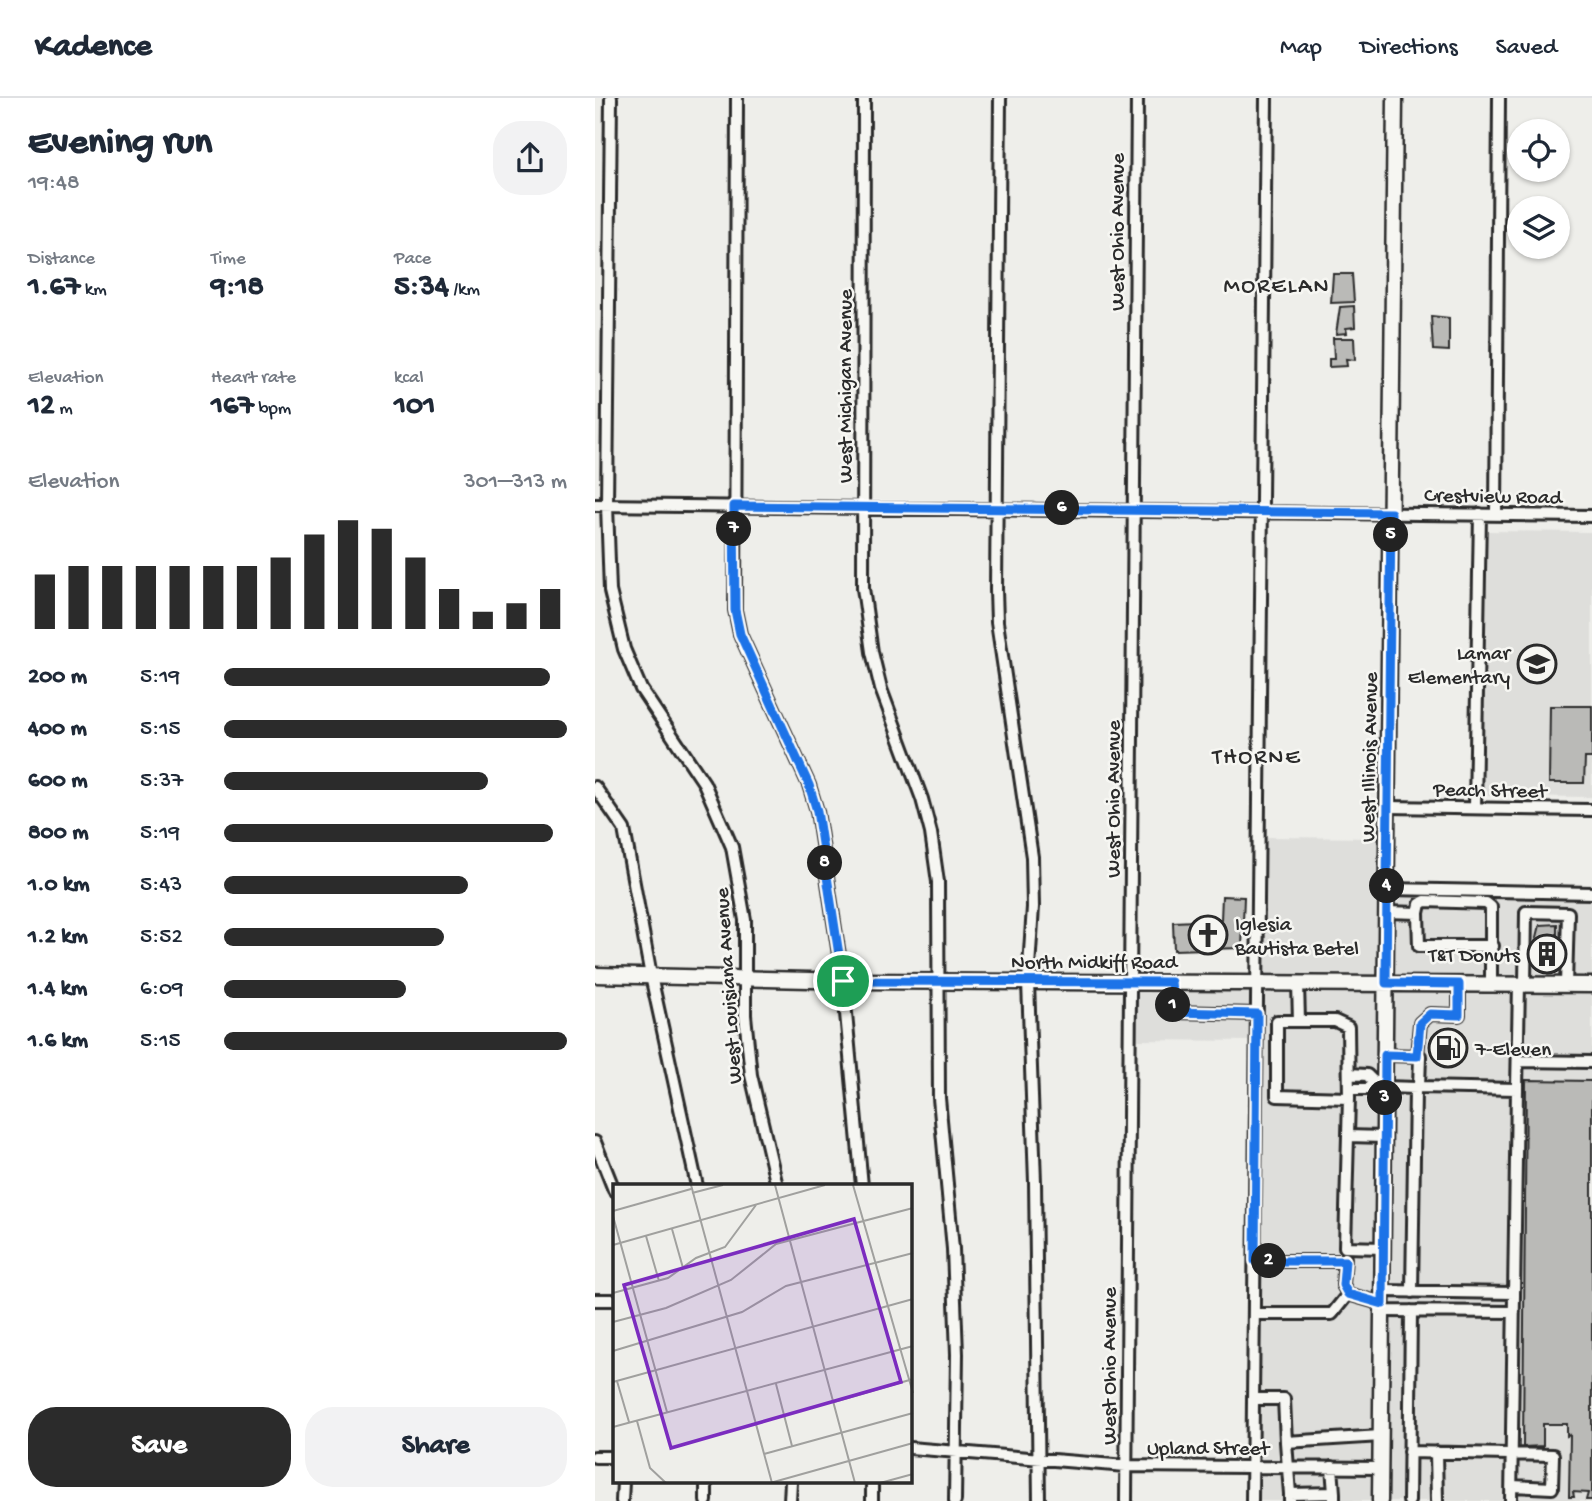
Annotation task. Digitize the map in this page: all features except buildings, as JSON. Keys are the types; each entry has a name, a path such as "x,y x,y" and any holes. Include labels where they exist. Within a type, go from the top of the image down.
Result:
{"main road":[{"name":"West Illinois Avenue","path":"1380,1501 1384,1137 1381,1083 1385,1055 1395,98"},
{"name":"North Midkiff Road","path":"595,975 843,981 1592,985"}],"street":[{"name":"West Louisiana Avenue","path":"611,98 607,505 610,591 621,638 641,689 698,774 726,831 743,903 751,1075 777,1184"},
{"path":"737,98 735,610 740,634 809,785 817,811 843,981 862,1184"},
{"name":"West Michigan Avenue","path":"864,98 863,588 871,652 886,706 922,799 938,882 939,1098 956,1318 954,1501"},
{"path":"1000,98 997,622 1032,857 1033,907 1028,982 1035,1182 1039,1501"},
{"name":"West Ohio Avenue","path":"1126,1501 1137,98"},
{"path":"1252,1501 1266,98"},
{"path":"1496,514 1499,98"},
{"name":"Crestview Road","path":"595,505 1592,516"},
{"path":"1475,808 1480,514"},
{"path":"595,787 624,829 651,976 697,1184"},
{"name":"Peach Street","path":"1388,807 1592,810"},
{"path":"1387,889 1592,893"},
{"path":"1491,984 1493,946 1494,911 1486,904 1425,901 1420,904 1419,946 1493,946"},
{"path":"1387,912 1418,913"},
{"path":"1511,1501 1517,1089 1527,912 1568,913 1566,985"},
{"path":"1171,982 1174,1012 1257,1014"},
{"path":"1298,983 1299,1021"},
{"path":"1412,1292 1420,1023 1430,1014 1459,1015 1459,984"},
{"path":"1381,1083 1349,1093 1277,1096 1277,1021 1335,1021 1348,1027 1349,1093 1343,1285 1348,1294 1411,1311 1514,1312"},
{"path":"1385,1055 1417,1056"},
{"path":"1518,1060 1592,1062"},
{"path":"1349,1074 1367,1074 1381,1083 1418,1088 1517,1089"},
{"path":"1348,1136 1384,1137"},
{"path":"595,1143 613,1188"},
{"path":"1345,1247 1383,1248"},
{"path":"1255,1261 1345,1261"},
{"path":"1383,1302 1412,1292 1514,1293"},
{"path":"1254,1314 1336,1312 1348,1294"},
{"path":"595,1300 613,1300"},
{"path":"1409,1501 1411,1311"},
{"path":"1254,1399 1284,1399 1286,1467 1290,1497 1334,1497 1332,1467"},
{"path":"1286,1442 1381,1436"},
{"name":"Upland Street","path":"912,1448 1126,1466 1381,1468"},
{"path":"1409,1452 1552,1455 1552,1501"},
{"path":"1436,1452 1437,1501"},
{"path":"595,1457 613,1457"},
{"path":"1512,1486 1552,1488"}],"shaded area":[{"name":"Lamar Elementary","path":"1483,531 1592,532 1592,797 1480,796"},
{"path":"1259,837 1388,838 1387,891 1592,893 1592,1501 1253,1501 1257,1041 1131,1040 1131,979 1258,980"}],"place":[{"name":"Lamar Elementary","path":"1537,664"},
{"name":"Iglesia Bautista Betel","path":"1208,935"},
{"name":"T&T Donuts","path":"1547,954"},
{"name":"7-Eleven","path":"1448,1048"}],"district":[{"name":"MORELAN","path":"1277,284"},
{"name":"THORNE","path":"1257,755"}],"route":[{"path":"734,506 1391,513 1386,983 1459,984 1459,1015 1430,1014 1420,1023 1417,1030 1417,1056 1385,1055 1383,1304 1345,1291 1345,1261 1255,1261 1257,1014 1174,1012 1171,982 843,981 817,811 809,785 740,634 735,610 734,506"}]}
